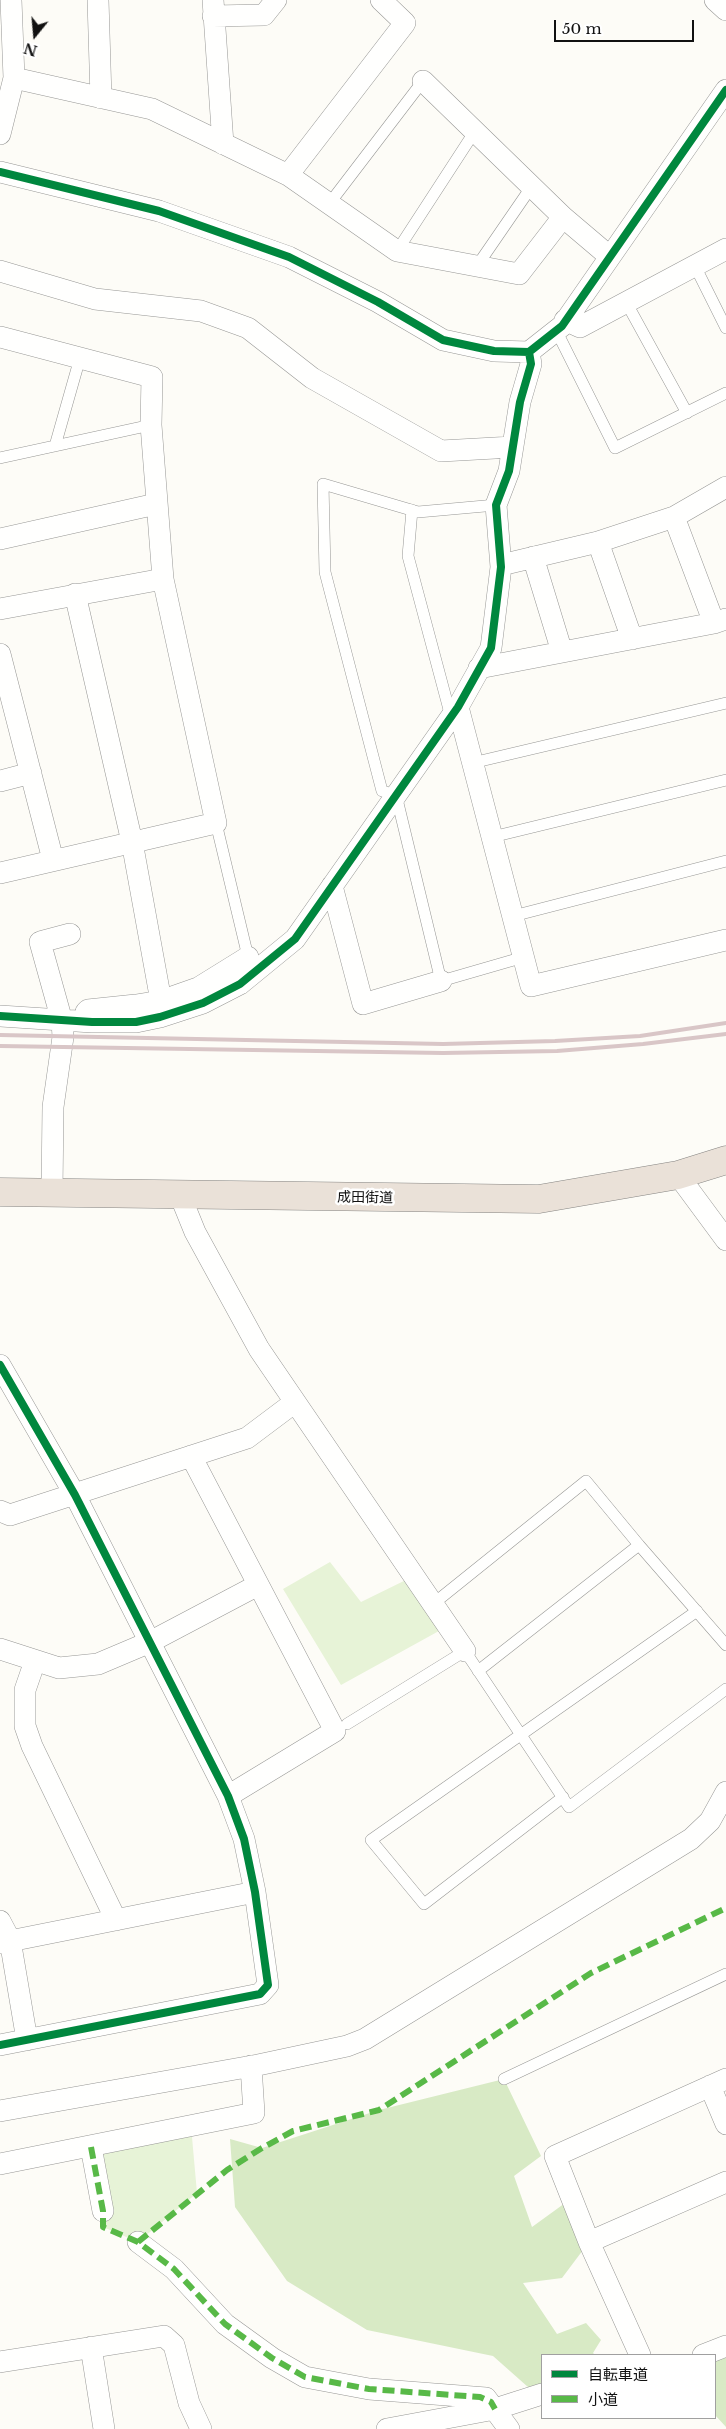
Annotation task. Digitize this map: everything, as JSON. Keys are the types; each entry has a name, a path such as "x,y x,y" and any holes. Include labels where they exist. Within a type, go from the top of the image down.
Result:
{"highway":[{"name":"成田街道","path":"0,1192 539,1199 678,1175 726,1160"}],"street":[{"path":"0,134 14,78 11,0"},
{"path":"98,0 101,98"},
{"path":"224,144 213,8 264,15 276,0"},
{"path":"288,175 405,23 381,0"},
{"path":"715,0 726,10"},
{"path":"14,78 152,109 288,175 396,251 520,274 563,216"},
{"path":"423,81 563,216 609,256"},
{"path":"0,172 158,211 288,257 378,302 444,340 494,351 529,352 561,326 726,90"},
{"path":"561,326 580,327 726,249"},
{"path":"0,271 94,299 201,311 248,328 312,378 442,451 513,447"},
{"path":"0,337 152,377 151,425 163,579 216,823 0,873"},
{"path":"69,1021 88,1010 136,1006 198,988 250,966 295,939 454,712 491,648 501,565 496,505 509,471 520,402 531,364 529,352"},
{"path":"501,565 598,542 674,517 726,487"},
{"path":"0,538 156,504"},
{"path":"479,668 720,621 674,517"},
{"path":"598,542 632,639"},
{"path":"533,557 562,652"},
{"path":"0,609 163,579"},
{"path":"75,594 132,842 161,1000"},
{"path":"0,654 5,694 31,773 53,860"},
{"path":"454,712 472,762 531,986 726,940"},
{"path":"0,781 31,773"},
{"path":"332,886 363,1004 441,981"},
{"path":"52,1192 53,1107 69,1021 40,942 70,934"},
{"path":"0,1016 69,1021 136,1022 160,1018 203,1003 240,984 250,966"},
{"path":"678,1175 726,1240"},
{"path":"180,1195 195,1232 254,1340 465,1651"},
{"path":"0,2045 260,1994 268,1985 255,1892 244,1839 228,1796 75,1494 1,1367"},
{"path":"0,1511 10,1515 247,1438 295,1402"},
{"path":"191,1456 335,1731 228,1796"},
{"path":"0,1649 59,1668 98,1664 150,1642 258,1585"},
{"path":"35,1661 25,1690 25,1726 32,1746 116,1920"},
{"path":"0,2111 251,2066 347,2046 365,2039 691,1839 710,1820 726,1792"},
{"path":"5,1942 255,1892"},
{"path":"0,1921 27,2040"},
{"path":"0,2164 254,2113 251,2066"},
{"path":"640,2354 589,2242 555,2156 718,2082 726,2124"},
{"path":"91,2147 103,2211"},
{"path":"589,2242 726,2182"},
{"path":"138,2242 174,2269 225,2324 272,2358 305,2377 368,2389 480,2397 491,2402 509,2429"},
{"path":"0,2362 164,2336 174,2345 189,2403 201,2429"},
{"path":"706,2354 726,2346"},
{"path":"91,2347 104,2429"},
{"path":"387,2429 495,2409 541,2394"}],"lane":[{"path":"329,204 423,81"},
{"path":"396,251 475,131"},
{"path":"477,266 532,186"},
{"path":"695,266 726,328"},
{"path":"626,302 687,413"},
{"path":"561,326 615,448 726,393"},
{"path":"55,446 80,358"},
{"path":"0,458 151,425"},
{"path":"496,505 418,512 323,484 325,572 382,791 396,795 441,981 524,957"},
{"path":"412,510 408,556 454,712"},
{"path":"472,762 726,703"},
{"path":"492,837 726,780"},
{"path":"216,823 250,966"},
{"path":"513,916 726,861"},
{"path":"432,1604 586,1481 726,1645"},
{"path":"478,1671 639,1545"},
{"path":"563,1797 424,1904 371,1840 697,1611"},
{"path":"347,1724 465,1651 569,1806 726,1689"},
{"path":"504,2079 726,1974"}],"green space":[{"path":"330,1562 361,1602 414,1576 448,1626 341,1685 283,1589"},
{"path":"504,2079 541,2156 514,2176 532,2227 572,2198 589,2242 562,2278 523,2283 557,2334 586,2323 601,2340 594,2354 541,2354 541,2393 537,2395 493,2356 367,2330 287,2281 235,2207 230,2139 262,2148 379,2110"},
{"path":"191,2126 197,2193 138,2242 103,2227 103,2211 91,2147"},
{"path":"726,2351 726,2427 716,2416 716,2356"}],"railway":[{"path":"0,1035 443,1044 555,1041 640,1036 726,1023"},
{"path":"0,1046 443,1053 557,1051 643,1044 726,1034"}],"marked path":[{"path":"138,2242 227,2170 262,2148 293,2131 379,2110 591,1973 726,1908"},
{"path":"91,2147 103,2211 103,2227 138,2242 174,2269 225,2324 272,2358 305,2377 369,2389 480,2397 491,2402 495,2409"}],"cycle path":[{"path":"0,172 159,211 289,257 378,302 443,340 494,351 529,352 562,326 726,90"},
{"path":"0,1016 92,1022 136,1022 160,1017 203,1003 240,984 295,939 458,707 491,648 501,567 496,505 509,471 520,402 531,364 529,352"},
{"path":"0,1365 75,1495 228,1796 244,1839 255,1892 268,1985 260,1994 0,2045"}]}
